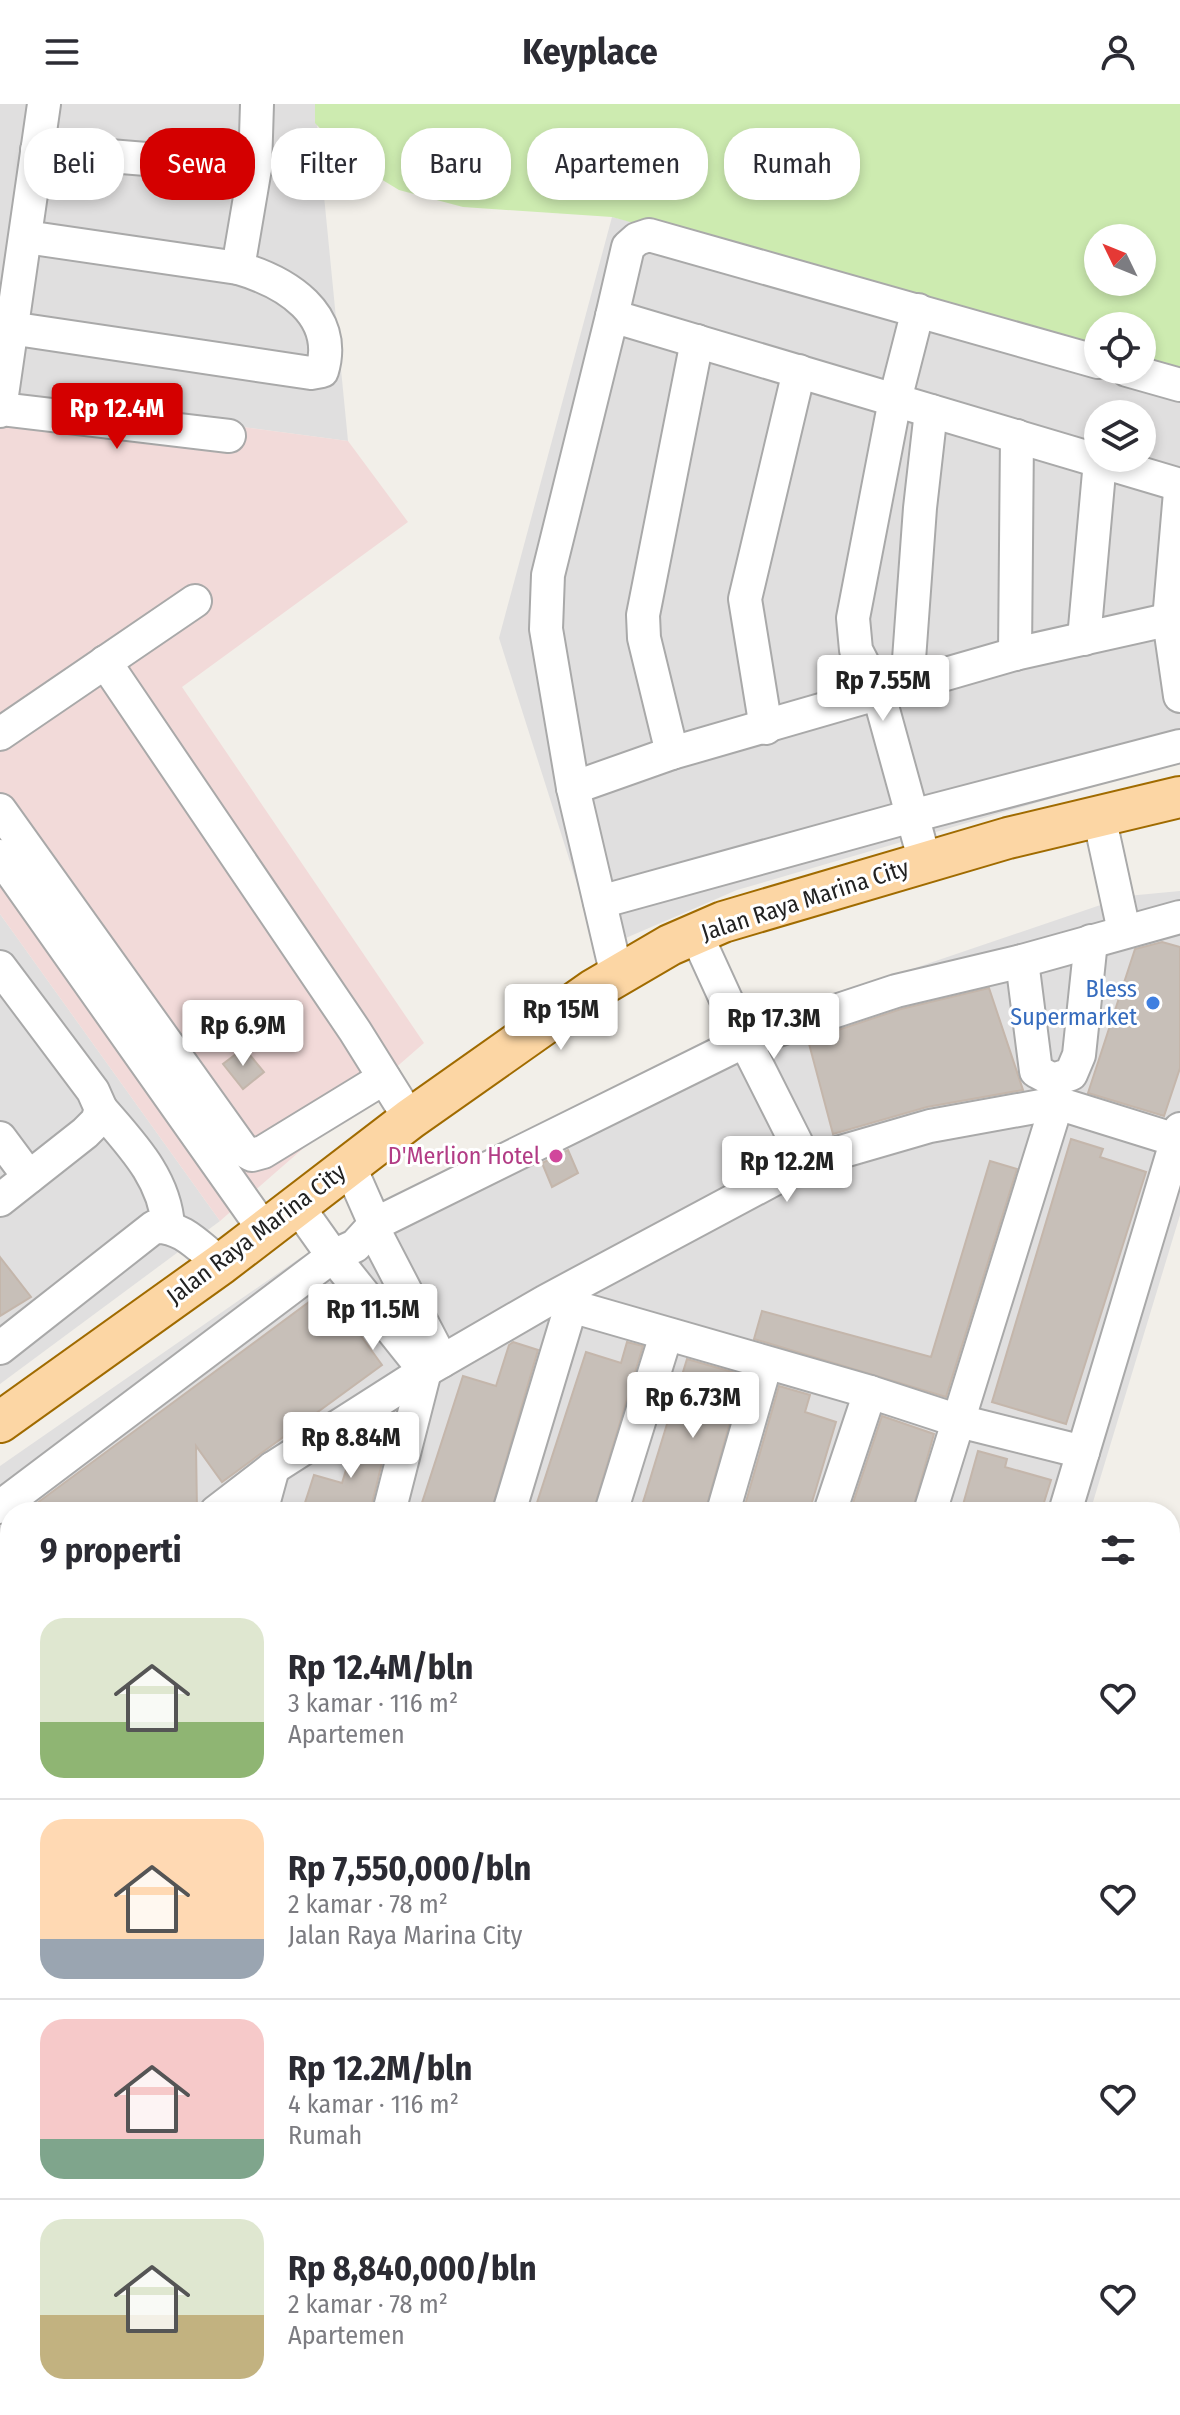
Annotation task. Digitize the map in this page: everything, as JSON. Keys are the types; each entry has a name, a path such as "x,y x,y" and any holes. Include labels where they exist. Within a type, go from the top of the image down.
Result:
{"main road":[{"name":"Jalan Raya Marina City","path":"0,1422 221,1264 410,1119 593,990 670,945 723,922 925,862 1008,838 1180,797"}],"street":[{"path":"40,128 44,104"},
{"path":"255,168 257,104"},
{"path":"31,200 0,410 229,436"},
{"path":"238,268 250,200"},
{"path":"617,976 573,788 546,629 548,575 628,247 637,239 649,235 1084,358"},
{"path":"10,328 311,373 322,371 328,352 324,333 308,306 267,277 238,268 26,237"},
{"path":"893,691 856,650 853,618 895,400 918,310"},
{"path":"612,316 1084,456"},
{"path":"672,753 644,638 643,615 697,341"},
{"path":"766,728 745,599 799,371"},
{"path":"1156,378 1180,385"},
{"path":"925,862 912,816 893,691 931,411"},
{"path":"1015,654 1017,436"},
{"path":"1084,639 1099,472"},
{"path":"1137,472 1180,485"},
{"path":"1180,492 1175,618 1180,696"},
{"path":"0,734 195,601"},
{"path":"573,788 672,753 1015,654 1175,618"},
{"path":"105,662 410,1119"},
{"path":"600,902 1180,746"},
{"path":"0,810 55,909 163,1064 265,1231"},
{"path":"1099,816 1124,931"},
{"path":"0,856 55,909"},
{"path":"7,1502 333,1256 355,1246 375,1224 745,1041 896,991 1022,961 1180,917"},
{"path":"696,934 806,1162"},
{"path":"1022,961 1036,1071 1053,1080 1071,1074 1079,1055 1091,941"},
{"path":"0,967 93,1091 101,1109 147,1163 167,1206 168,1226"},
{"path":"163,1064 243,1150 252,1155 263,1152 384,1078"},
{"path":"933,1502 1057,1103"},
{"path":"229,1502 273,1468 433,1366 546,1301 573,1297 806,1162 930,1126 1057,1103 1178,1135 1068,1502"},
{"path":"0,1200 85,1133 97,1121 101,1109"},
{"path":"0,1138 29,1177"},
{"path":"349,1165 433,1366 392,1502"},
{"path":"296,1204 333,1256 433,1366"},
{"path":"0,1348 154,1227 168,1226 181,1232 221,1264"},
{"path":"573,1297 666,1335 870,1392 959,1421 1083,1452"},
{"path":"512,1502 573,1297"},
{"path":"614,1502 666,1335"},
{"path":"726,1502 766,1363"},
{"path":"833,1502 870,1392"},
{"path":"264,1502 273,1468"}],"shaded area":[{"path":"0,104 315,104 317,128 271,128 271,200 324,200 348,441 0,395"},
{"path":"612,217 672,231 1084,365 1084,384 1156,384 1156,373 1180,374 1180,764 1145,771 737,890 598,950 499,638"},
{"path":"0,395 348,441 408,522 182,687 424,1043 220,1221 0,914"},
{"path":"1180,891 1180,1215 1093,1502 0,1502 0,1466 300,1258 712,1037 1127,896"},
{"path":"0,914 220,1221 0,1384"}],"green space":[{"path":"315,104 1180,104 1180,374 1156,367 1156,312 1084,312 1084,347 612,217 463,207 437,200 511,200 511,128 401,128 401,191 385,182 385,128 320,128 315,123"}],"building":[{"path":"1162,942 1180,947 1180,1068 1164,1116 1088,1093 1135,949"},
{"path":"989,988 1023,1090 927,1107 833,1134 808,1040 901,1009"},
{"path":"244,1048 264,1072 243,1089 223,1064"},
{"path":"1071,1139 1103,1149 1100,1157 1146,1172 1066,1424 992,1402"},
{"name":"D'Merlion Hotel","path":"568,1150 578,1173 552,1187 542,1163"},
{"path":"990,1161 1017,1169 946,1397 754,1339 762,1311 931,1357"},
{"path":"0,1257 31,1297 0,1316"},
{"path":"332,1285 368,1331 361,1336 382,1365 222,1482 196,1446 197,1502 39,1502"},
{"path":"513,1342 538,1350 494,1502 422,1502 463,1376 496,1386 509,1345"},
{"path":"627,1342 643,1346 596,1502 537,1502 586,1352 621,1363"},
{"path":"687,1359 743,1375 708,1502 643,1502"},
{"path":"779,1386 810,1395 805,1412 836,1422 812,1502 746,1502"},
{"path":"882,1416 934,1434 915,1502 853,1502"},
{"path":"366,1431 388,1438 372,1502 305,1502 314,1475 342,1483 356,1437"},
{"path":"978,1451 1007,1459 1005,1467 1051,1480 1044,1502 964,1502"}],"place":[{"name":"Bless Supermarket","path":"1153,1003"},
{"name":"D'Merlion Hotel","path":"556,1156"}]}
